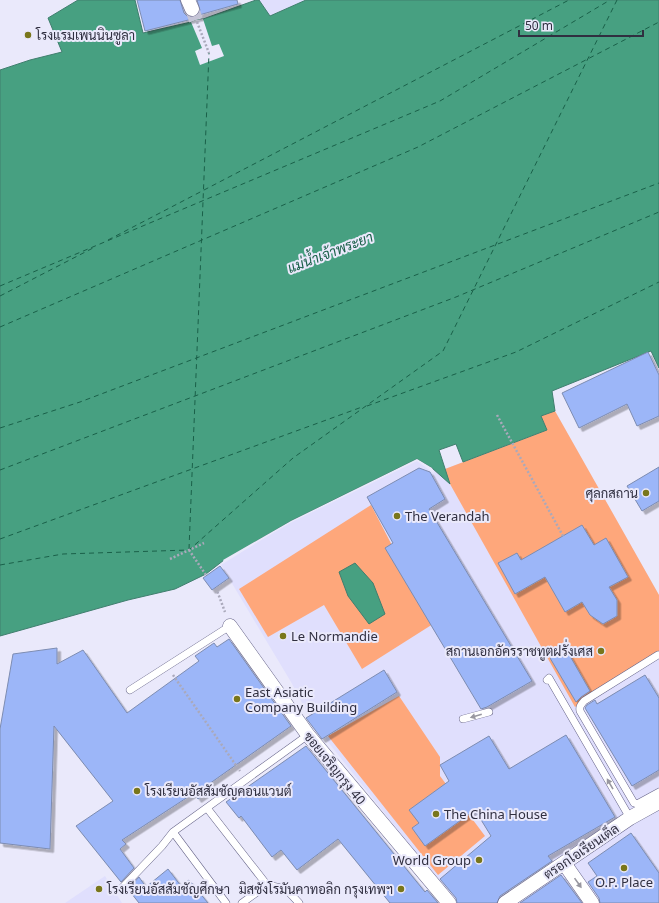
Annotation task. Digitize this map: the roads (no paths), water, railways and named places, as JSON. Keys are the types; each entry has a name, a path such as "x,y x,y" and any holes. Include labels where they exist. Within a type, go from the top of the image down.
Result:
{"street":[{"name":"ซอยเจริญกรุง 40","path":"230,626 308,735 449,903"},
{"name":"ตรอกโอเรียนเต็ล","path":"506,903 630,818 659,802"},
{"path":"564,863 592,903"}],"lane":[{"path":"130,690 230,626"},
{"path":"659,655 584,701 579,708 634,803 637,804 643,802 659,792"},
{"path":"547,680 549,678 630,818"},
{"path":"463,719 489,712"},
{"path":"121,889 162,846 173,832 308,735"},
{"path":"207,808 267,885 286,889 299,903"},
{"path":"173,832 226,903"},
{"path":"242,903 267,885"}],"water":[{"name":"แม่น้ำเจ้าพระยา","path":"78,0 135,0 143,33 203,19 256,0 259,0 270,16 306,0 659,0 659,368 651,351 552,391 555,411 541,416 547,430 463,462 456,444 439,450 450,484 432,468 417,459 291,521 224,560 206,574 175,589 128,600 0,636 0,70 30,60 62,52 48,18"},
{"path":"355,563 373,583 385,614 369,624 348,596 339,572"}],"tunnel":[{"path":"192,9 196,20"}],"place":[{"name":"โรงแรมเพนนินซูลา","path":"28,35"},
{"name":"ศุลกสถาน","path":"646,493"},
{"name":"The Verandah","path":"397,516"},
{"name":"Le Normandie","path":"283,636"},
{"name":"สถานเอกอัครราชทูตฝรั่งเศส","path":"601,651"},
{"name":"East Asiatic Company Building","path":"237,699"},
{"name":"โรงเรียนอัสสัมชัญคอนแวนต์","path":"137,791"},
{"name":"The China House","path":"436,814"},
{"name":"World Group","path":"479,860"},
{"name":"O.P. Place","path":"624,868"},
{"name":"โรงเรียนอัสสัมชัญศึกษา","path":"99,889"},
{"name":"มิสซังโรมันคาทอลิก กรุงเทพฯ","path":"401,889"}]}
